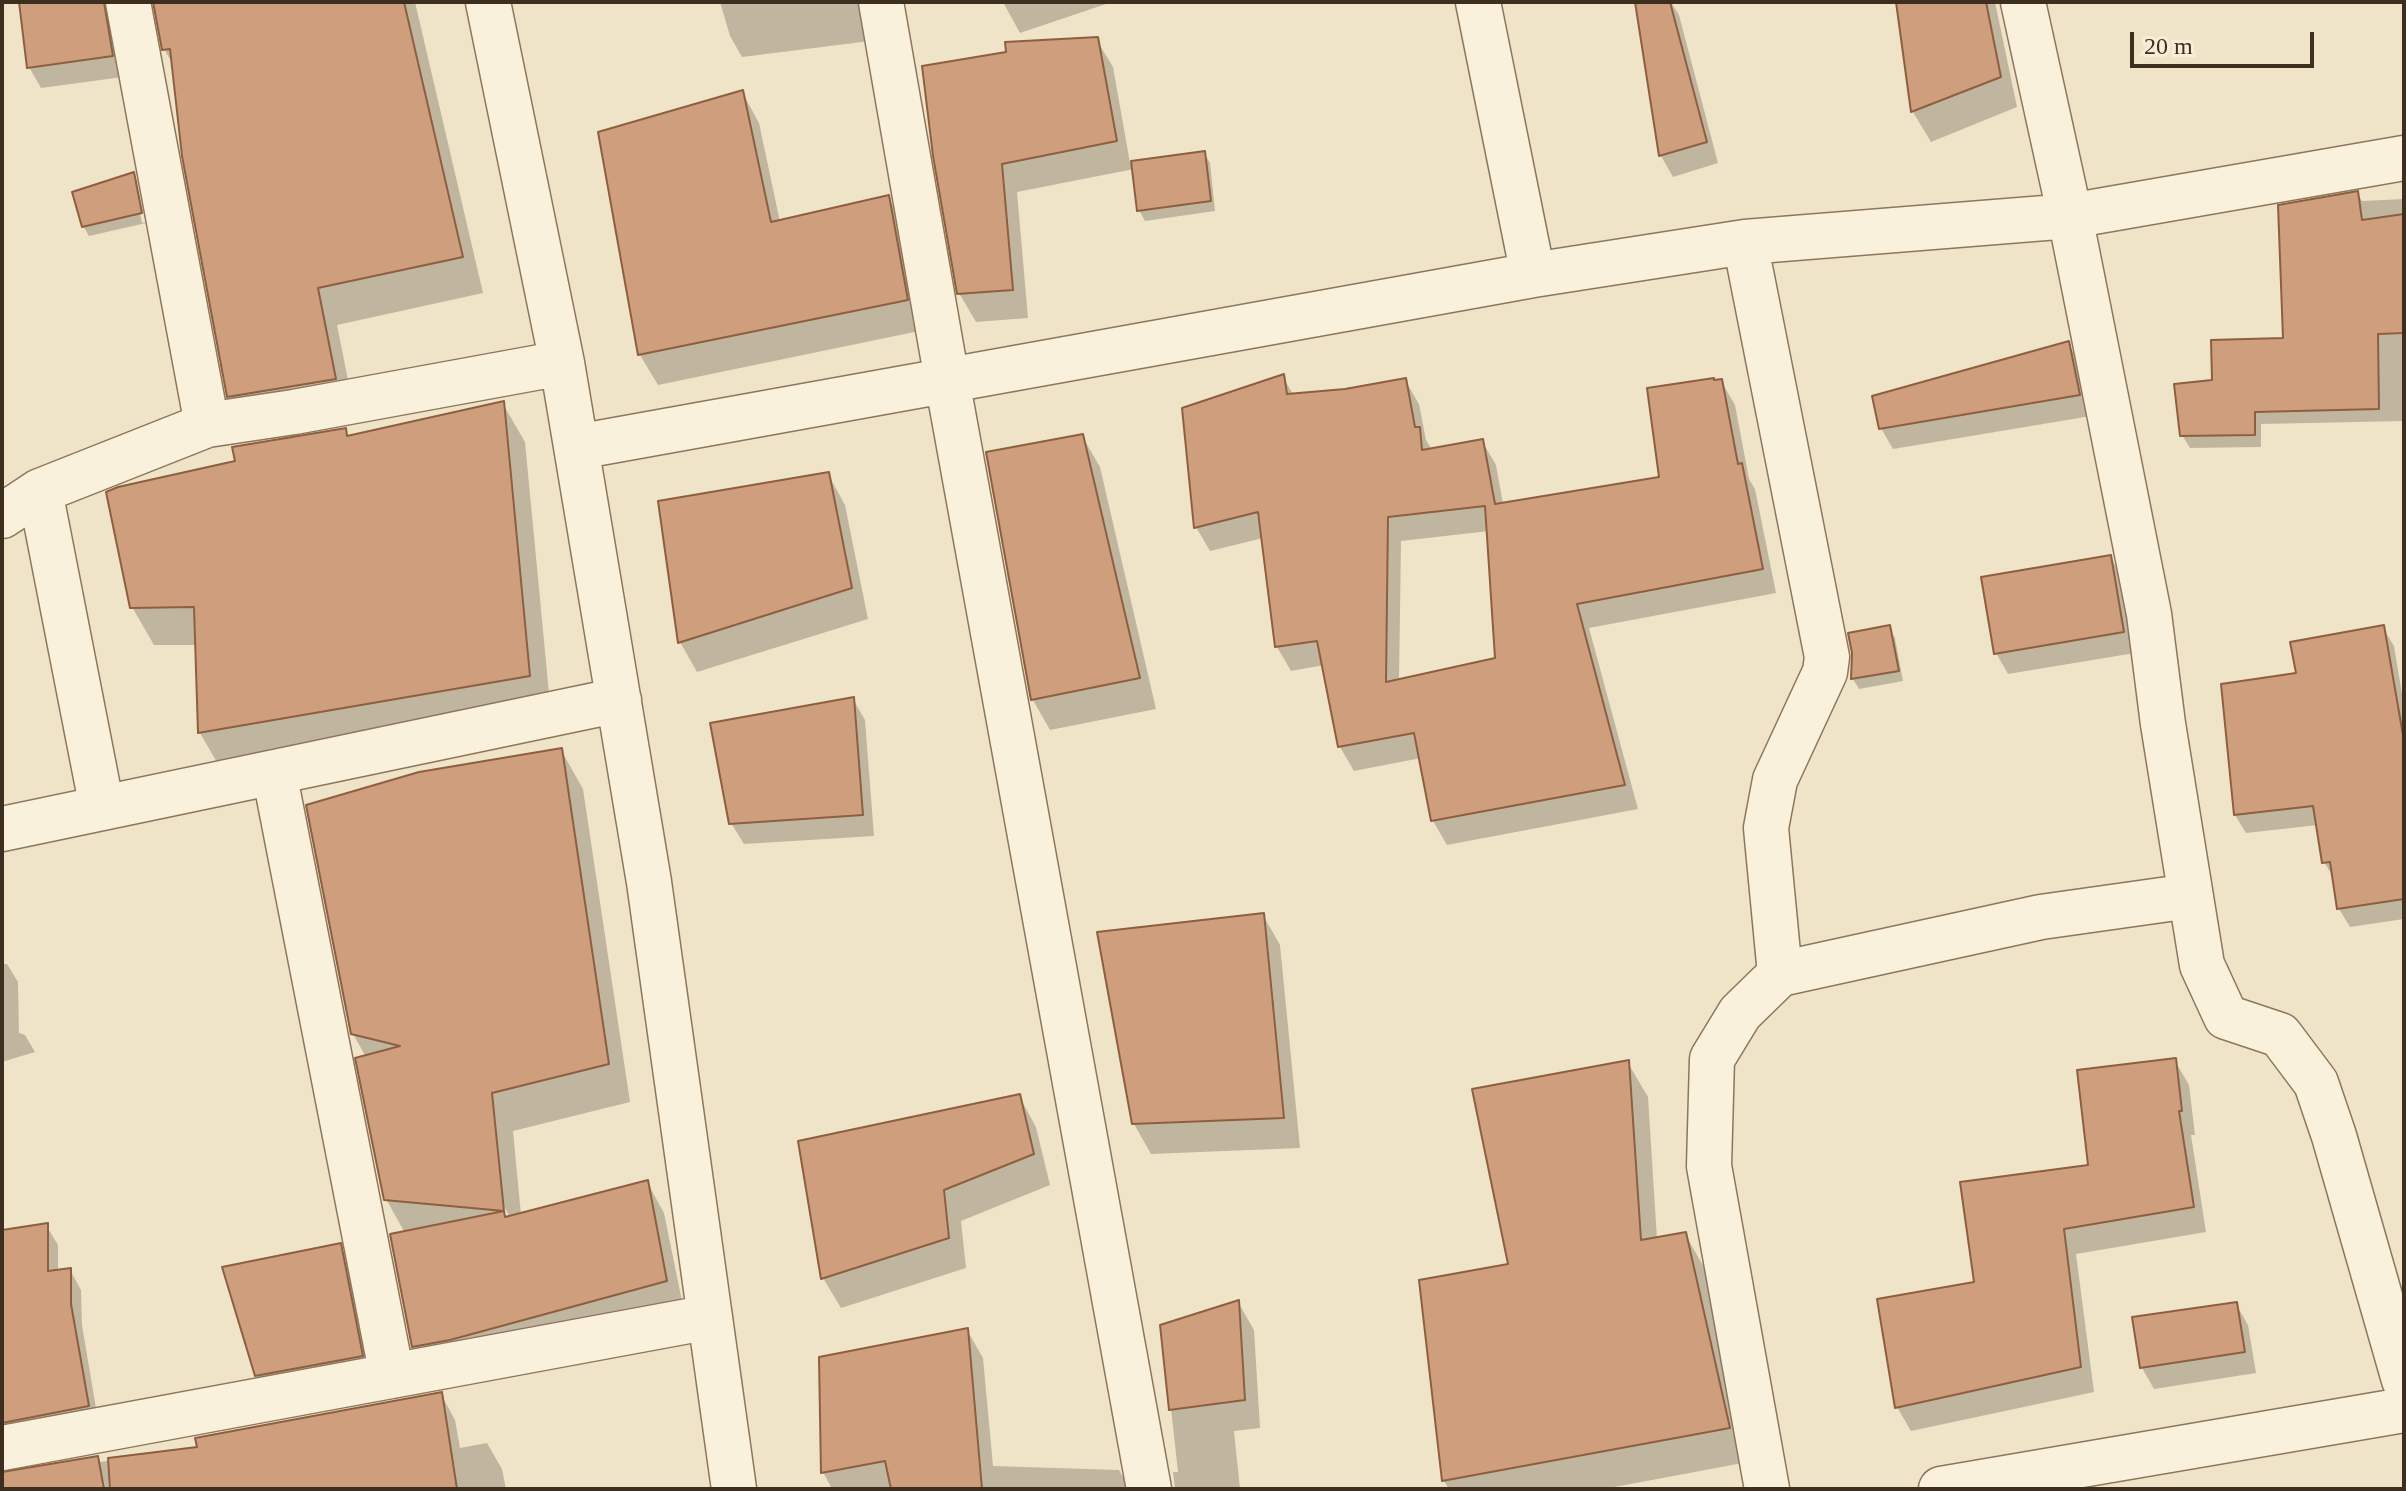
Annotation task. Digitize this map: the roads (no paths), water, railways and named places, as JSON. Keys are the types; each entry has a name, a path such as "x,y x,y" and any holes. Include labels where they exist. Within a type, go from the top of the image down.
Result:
{"street":[{"path":"128,2 207,425"},
{"path":"488,2 562,363 619,700 649,882 734,1489"},
{"path":"881,2 1149,1489"},
{"path":"1478,2 1533,275"},
{"path":"2023,2 2070,216 2149,614 2163,724 2202,965 2226,1017 2280,1035 2316,1083 2404,1380"},
{"path":"577,447 1533,275 1745,242 2070,216 2404,158"},
{"path":"1745,242 1827,657 1825,672 1775,780 1766,828 1780,974"},
{"path":"2,516 40,491 207,425 562,363"},
{"path":"40,491 102,808"},
{"path":"2,829 619,700"},
{"path":"274,772 392,1376"},
{"path":"1767,1489 1709,1166 1712,1059 1740,1013 1780,974 2041,917 2190,896"},
{"path":"2,1448 710,1317"},
{"path":"1941,1489 2012,1484 2404,1410"}]}
